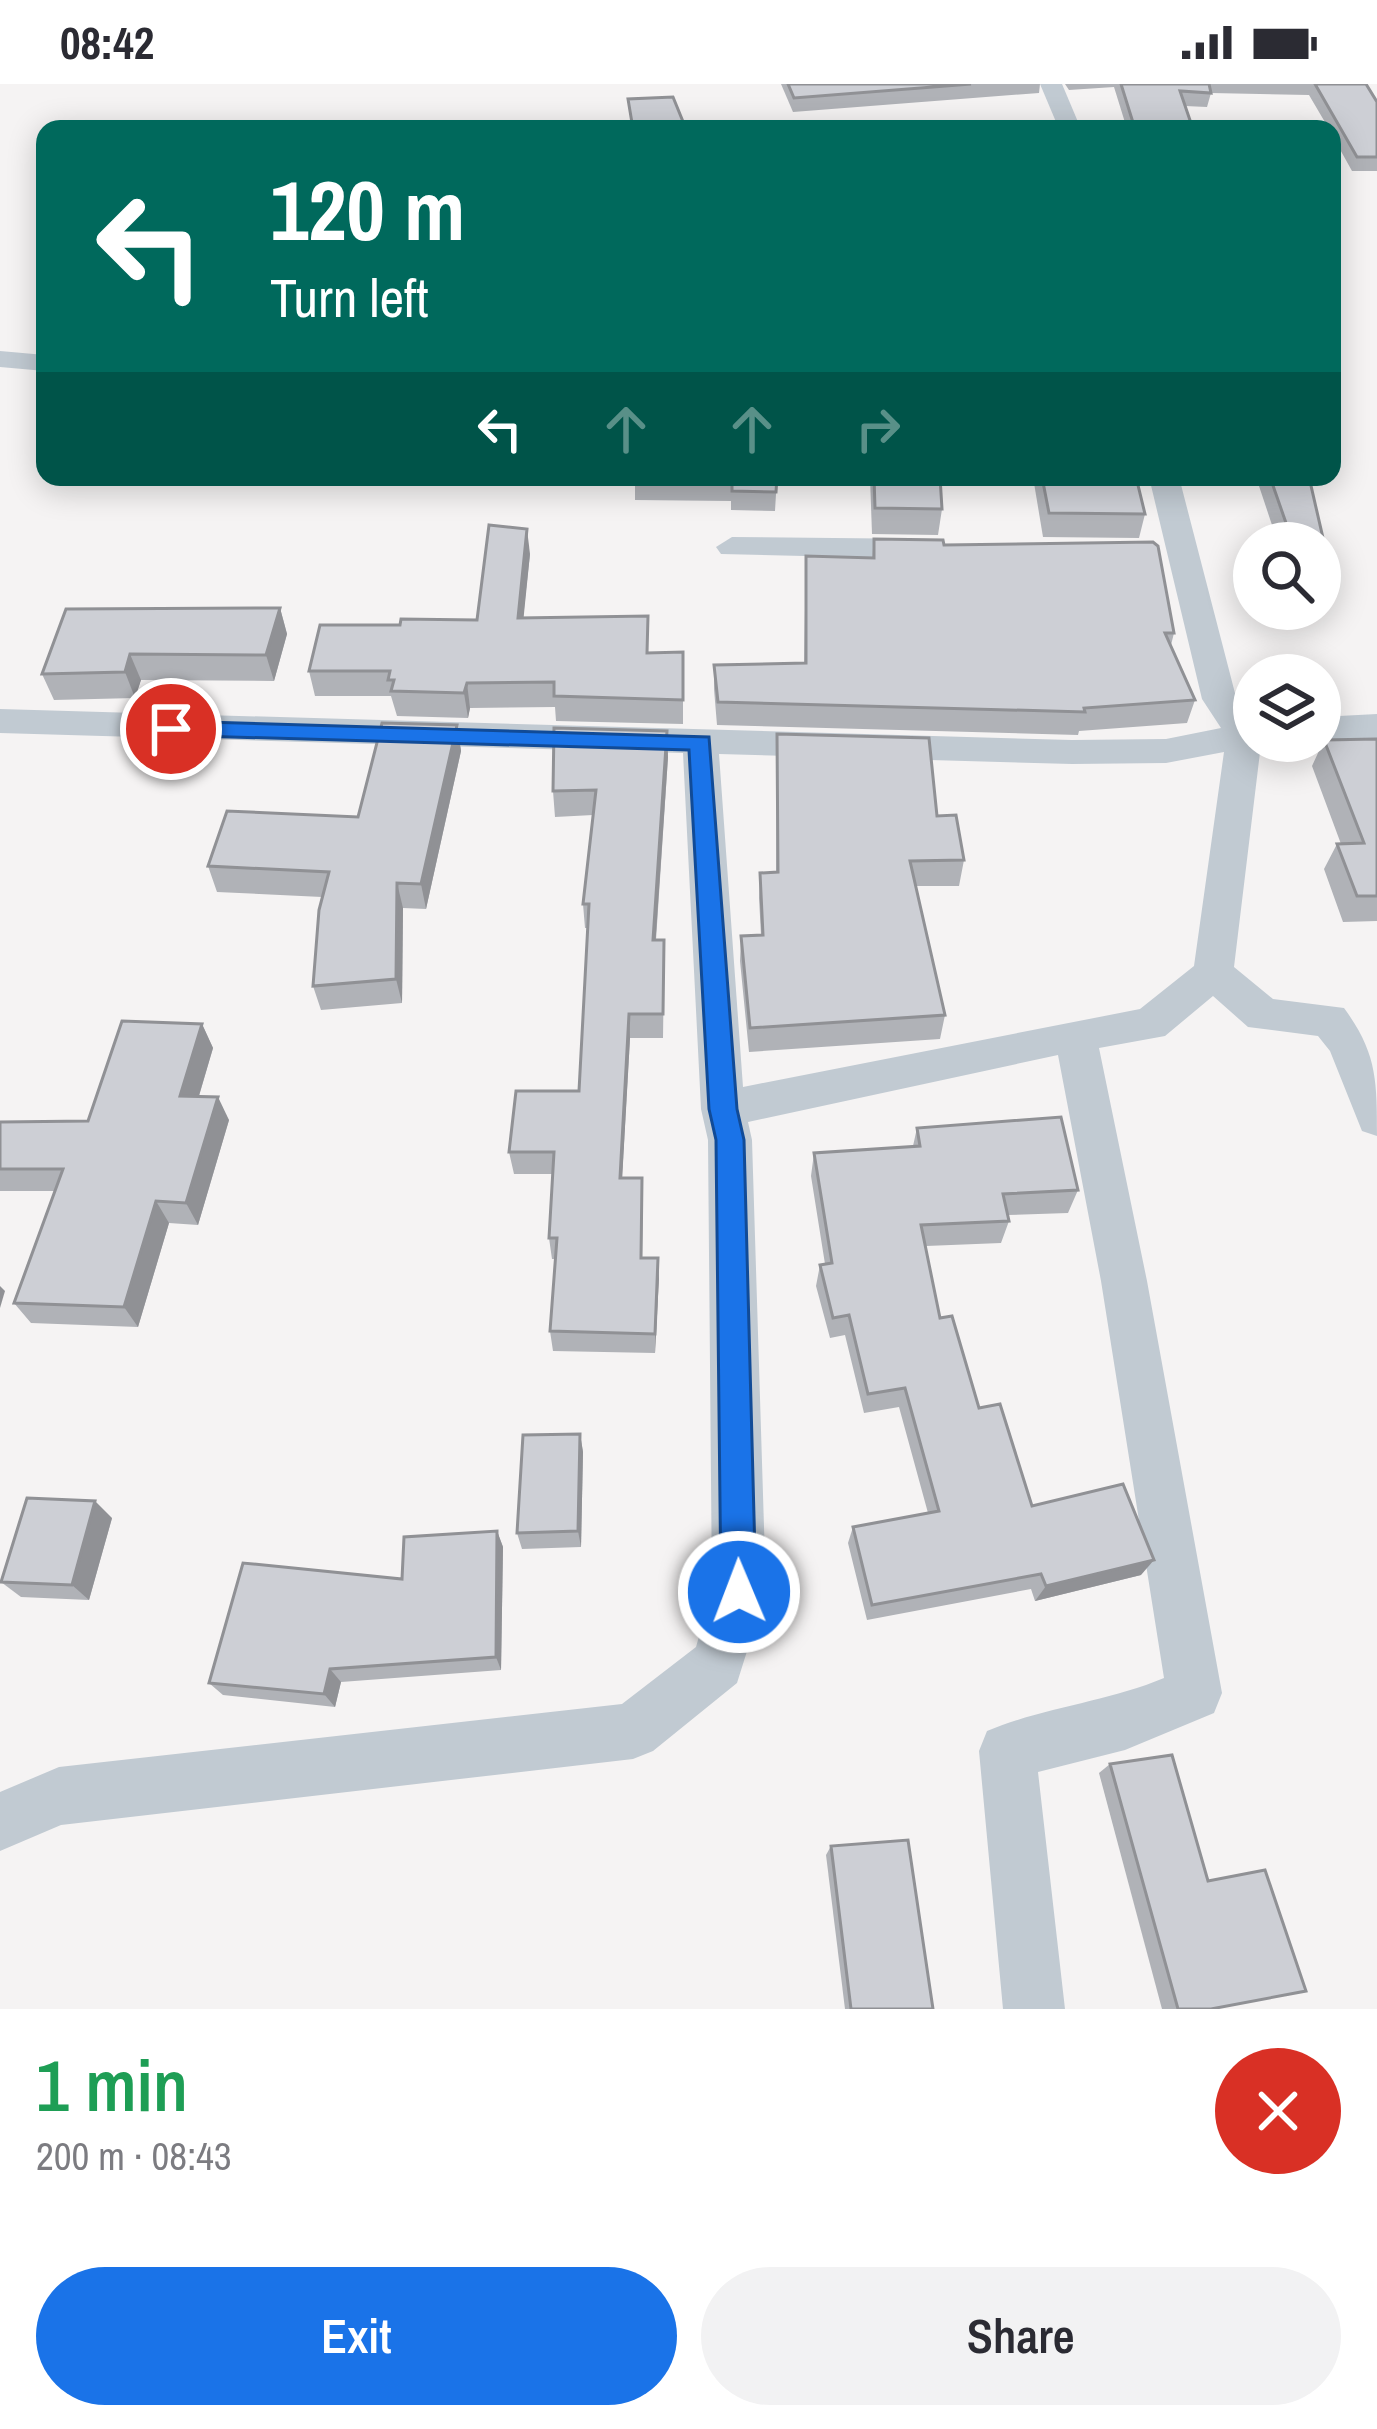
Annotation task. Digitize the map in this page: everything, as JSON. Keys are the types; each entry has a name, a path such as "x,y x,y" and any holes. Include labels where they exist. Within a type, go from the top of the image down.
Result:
{"street":[{"path":"1051,84 1066,120"},
{"path":"0,359 36,362"},
{"path":"1165,486 1172,553 1219,699 1233,715"},
{"path":"732,548 964,550"},
{"path":"0,721 1119,752 1166,751 1233,737"},
{"path":"1341,729 1377,726"},
{"path":"0,1822 59,1796 633,1731 718,1664 739,1592 730,1140 723,1109 700,742"},
{"path":"723,1109 1075,1034 1150,1024 1213,973 1245,762"},
{"path":"1213,973 1263,1015 1329,1020 1348,1043 1377,1118"},
{"path":"1034,2009 1007,1751 1125,1722 1194,1693 1124,1281 1075,1034"}],"building":[{"path":"788,84 971,84 794,98"},
{"path":"1121,84 1209,84 1211,93 1180,91 1190,120 1132,120"},
{"path":"1315,84 1366,84 1377,102 1377,157 1357,157 1341,129 1341,120 1336,120"},
{"path":"673,97 682,120 632,120 628,99"},
{"path":"732,486 776,486 776,492 732,491"},
{"path":"874,486 941,486 942,509 875,508"},
{"path":"1044,486 1138,486 1145,514 1049,513"},
{"path":"1273,486 1311,486 1319,522 1286,522"},
{"path":"489,525 527,529 518,618 648,616 647,653 683,652 683,700 554,696 554,682 467,683 464,693 391,691 390,671 309,671 320,625 477,620"},
{"path":"874,539 943,540 944,545 1153,542 1158,546 1174,633 1165,633 1195,700 1084,708 1085,712 718,702 714,665 806,663 806,556 874,558"},
{"path":"280,608 266,655 130,654 125,672 42,674 66,609"},
{"path":"382,723 457,725 421,884 397,883 396,979 313,986 319,910 329,872 208,866 227,811 358,817"},
{"path":"554,728 667,731 653,940 664,940 663,1014 629,1014 620,1178 642,1178 641,1258 658,1258 655,1334 550,1331 557,1238 549,1238 554,1152 509,1152 516,1091 579,1091 589,904 583,904 596,790 553,791"},
{"path":"777,734 929,738 937,816 956,815 964,860 910,861 945,1015 750,1028 741,936 763,935 760,873 778,872"},
{"path":"1377,739 1377,896 1357,896 1337,844 1364,843 1333,762 1341,762 1341,740"},
{"path":"122,1021 202,1024 180,1096 218,1097 186,1203 156,1201 124,1307 14,1303 63,1169 0,1169 0,1122 88,1121"},
{"path":"1061,1117 1078,1190 1003,1194 1009,1221 921,1225 940,1318 952,1316 979,1408 1000,1404 1032,1506 1123,1484 1154,1560 1046,1586 1041,1574 872,1605 853,1527 939,1511 905,1388 868,1394 849,1315 833,1318 820,1265 832,1263 814,1153 920,1146 917,1128"},
{"path":"580,1434 578,1531 517,1533 523,1435"},
{"path":"27,1498 95,1501 72,1585 1,1582"},
{"path":"497,1531 496,1657 330,1669 324,1694 209,1683 243,1563 402,1579 404,1537"},
{"path":"1172,1755 1208,1881 1265,1870 1306,1991 1211,2009 1178,2009 1110,1764"},
{"path":"908,1840 933,2009 851,2009 831,1846"}],"route":[{"path":"171,729 700,742 723,1109 730,1140 739,1592"}]}
